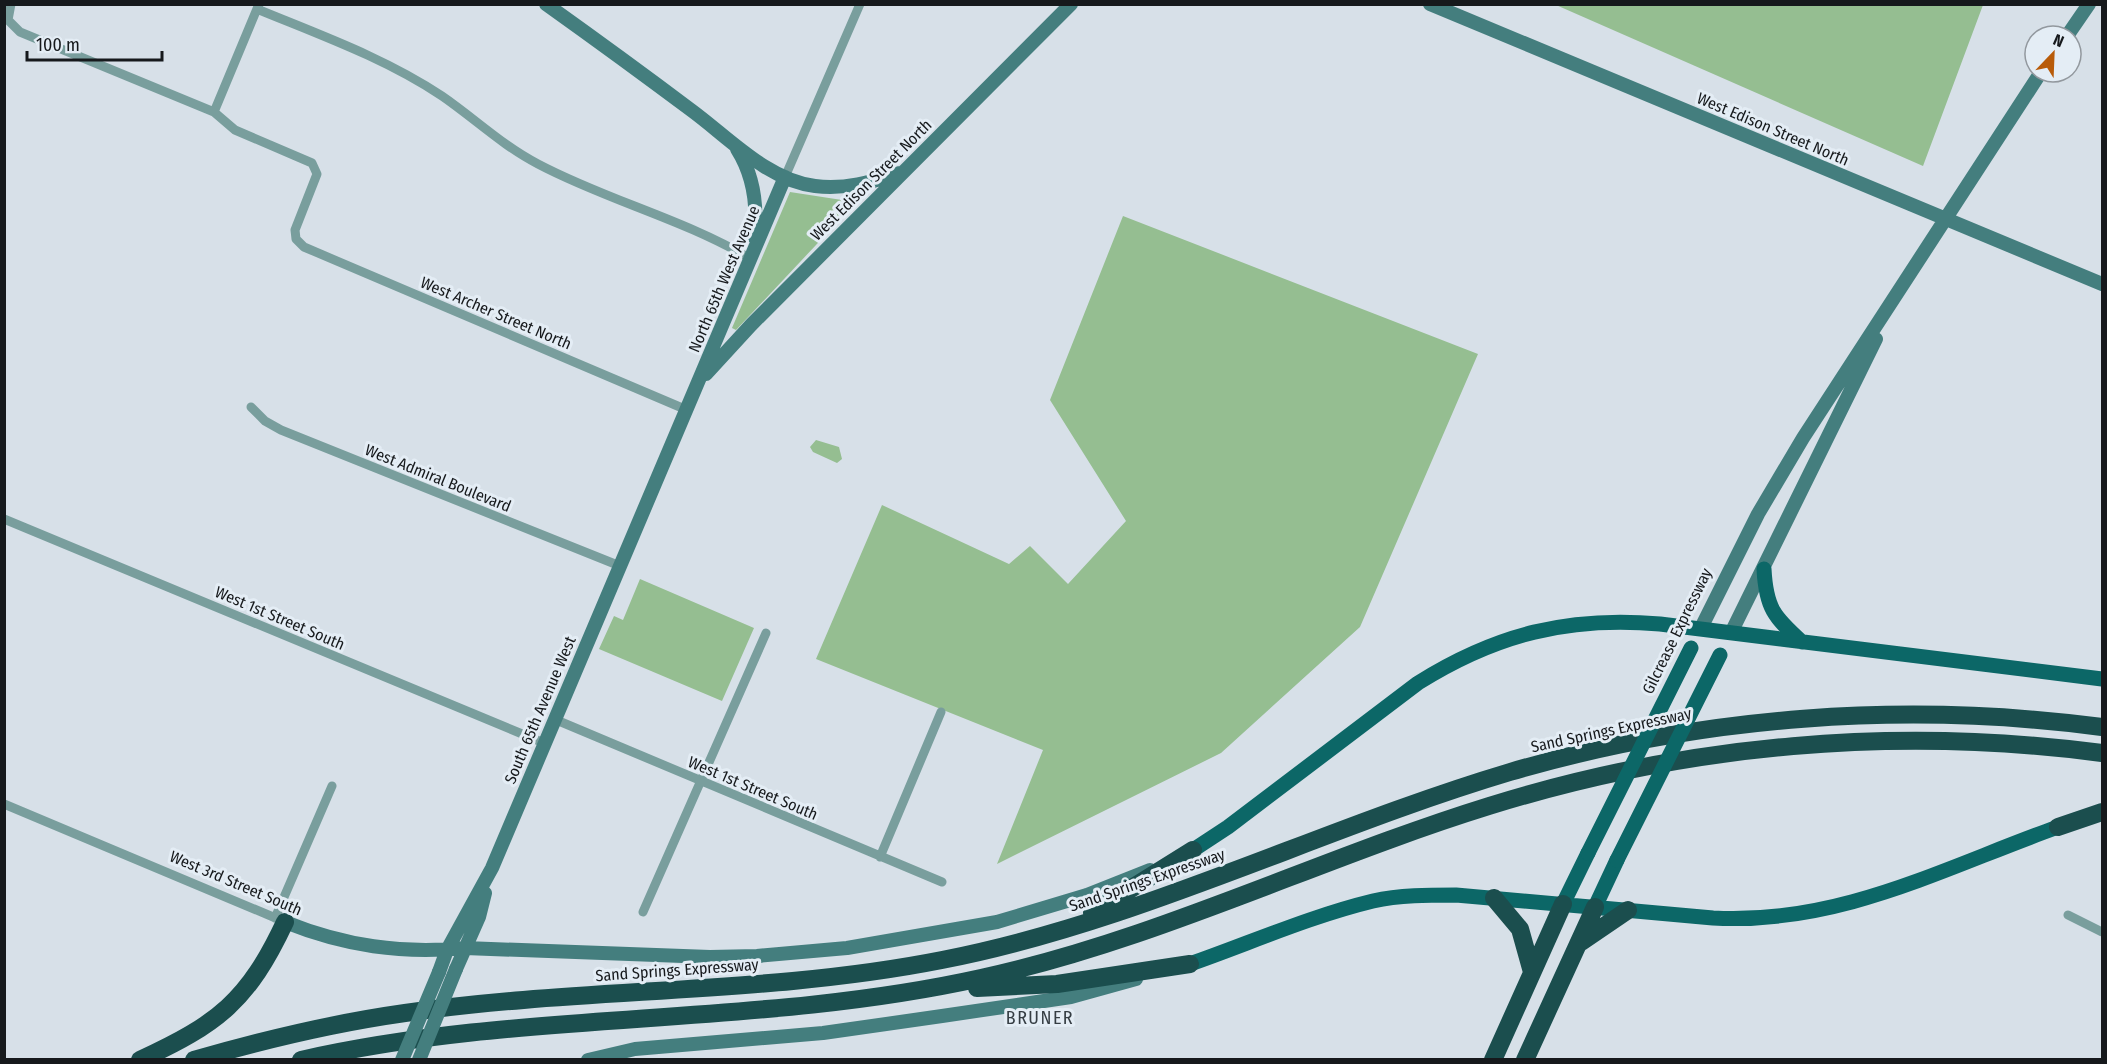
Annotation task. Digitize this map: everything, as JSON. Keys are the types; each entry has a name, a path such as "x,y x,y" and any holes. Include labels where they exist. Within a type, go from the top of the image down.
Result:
{"highway":[{"name":"Sand Springs Expressway","path":"194,1059 309,1030 402,1013 845,976 941,960 1067,928 1502,775 1673,734 1784,721 1873,715 1998,716 2103,727"},
{"path":"301,1059 455,1032 773,1010 921,990 1019,969 1090,949 1488,807 1581,780 1649,766 1752,749 1867,741 1994,742 2103,753"},
{"path":"2058,826 2103,812"},
{"path":"1067,928 1194,850"},
{"path":"1494,898 1520,929 1532,972"},
{"name":"Gilcrease Expressway","path":"1493,1059 1563,904"},
{"name":"Gilcrease Expressway","path":"1525,1059 1594,908"},
{"path":"1577,945 1602,925 1628,910"},
{"path":"140,1059 182,1040 216,1020 230,1007 260,972 280,920"},
{"path":"921,990 1057,984 1190,964"}],"main road":[{"path":"1764,569 1766,597 1773,614 1802,642"},
{"path":"1194,850 1228,827 1418,683 1488,645 1559,625 1602,620 1701,628 2103,679"},
{"name":"Gilcrease Expressway","path":"1563,904 1701,628"},
{"name":"Gilcrease Expressway","path":"1594,908 1731,633"},
{"path":"1190,964 1374,901 1430,895 1494,898 1741,919 1797,915 1829,909 1874,896 2058,826"}],"street":[{"path":"11,4 6,21 20,32 214,112 258,7 364,53 412,78 458,107 519,154 561,177 749,258 756,222 754,191 748,168 734,144"},
{"path":"546,4 734,144 785,177 815,186 834,188 872,182 902,172"},
{"name":"North 65th West Avenue","path":"620,566 749,258 860,4"},
{"name":"West Edison Street North","path":"699,382 751,325 1071,4"},
{"name":"West Edison Street North","path":"1430,4 2103,284"},
{"path":"2075,24 2089,4"},
{"name":"Gilcrease Expressway","path":"1701,628 1758,514 1803,438 2033,84"},
{"name":"West Archer Street North","path":"214,112 235,130 307,159 316,166 317,174 314,184 297,223 296,240 312,251 687,410"},
{"name":"Gilcrease Expressway","path":"1731,633 1894,300"},
{"name":"West Admiral Boulevard","path":"251,407 265,421 281,430 620,566"},
{"name":"West 1st Street South","path":"4,519 544,744"},
{"name":"South 65th Avenue West","path":"402,1059 447,950 492,868 620,566"},
{"path":"643,912 766,633"},
{"path":"880,857 940,712"},
{"name":"West 1st Street South","path":"554,719 699,782 942,882"},
{"path":"280,920 332,786"},
{"name":"West 3rd Street South","path":"4,804 280,920 341,942 377,947 447,950 465,948 710,957 757,956 847,948 997,922 1087,895 1194,850"},
{"path":"2058,826 2103,818"},
{"name":"South 65th Avenue West","path":"419,1059 479,917 492,868"},
{"path":"2068,915 2103,932"},
{"path":"588,1059 635,1049 823,1033 1071,997 1190,964"}],"green space":[{"path":"1556,4 1983,5 1923,166"},
{"path":"790,192 842,200 848,206 848,211 736,330 732,328"},
{"path":"1123,216 1478,354 1360,627 1221,753 997,864 1043,750 816,659 882,505 1009,564 1030,546 1068,584 1126,521 1050,400"},
{"path":"816,440 839,447 842,459 837,463 813,452 810,447"},
{"path":"640,579 754,628 722,701 599,649 614,616 623,620"}],"district":[{"name":"BRUNER","path":"1040,1018"}]}
